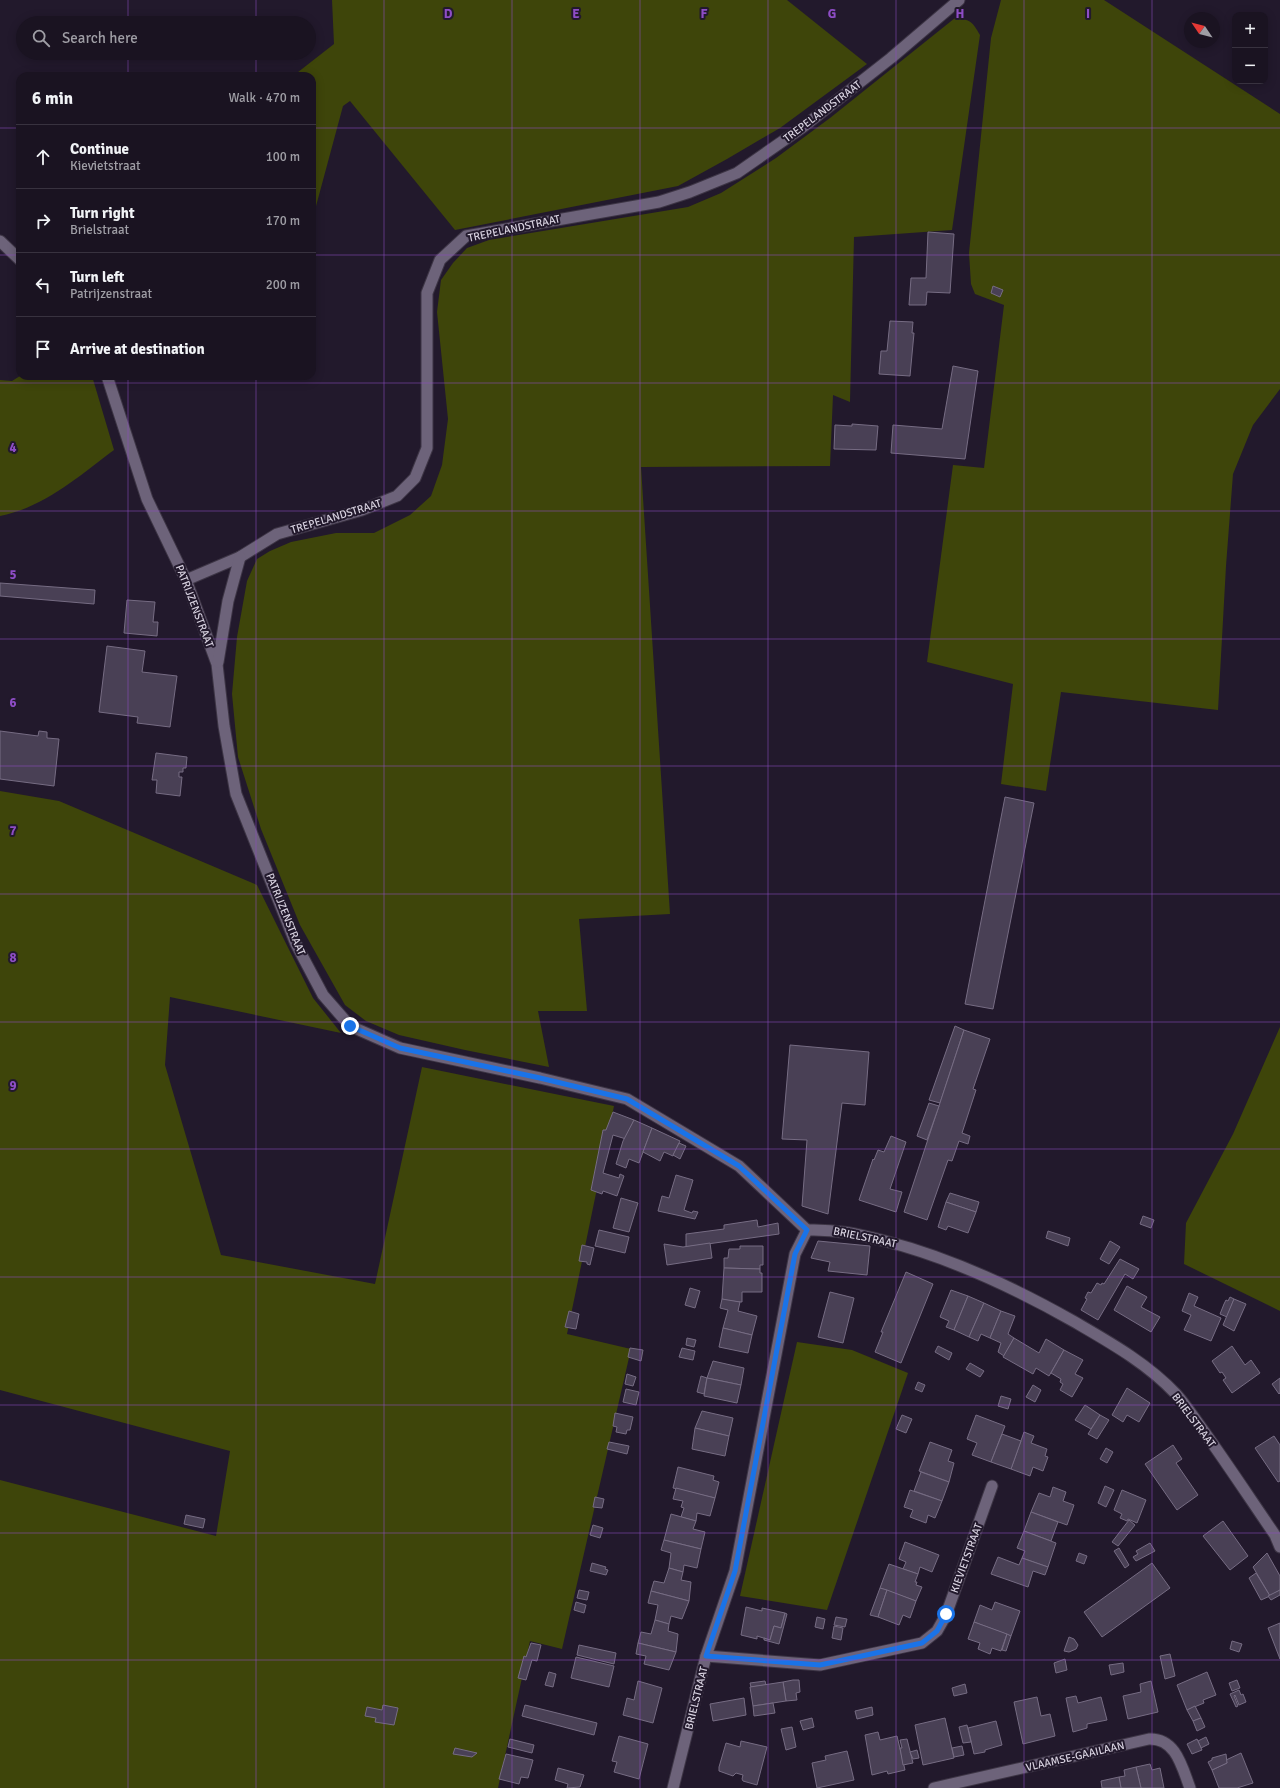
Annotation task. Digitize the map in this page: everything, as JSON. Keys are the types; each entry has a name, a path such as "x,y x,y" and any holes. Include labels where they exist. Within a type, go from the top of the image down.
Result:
{"street":[{"name":"TREPELANDSTRAAT","path":"186,580 240,557 277,534 362,510 397,496 415,478 427,448 427,293 440,260 466,236 659,202 690,192 737,173 803,127 890,58 959,0"},
{"path":"0,241 16,256"},
{"name":"PATRIJZENSTRAAT","path":"108,380 148,499 186,580 217,664 224,726 236,794 296,944 323,995 350,1026 400,1048 540,1078 627,1099 739,1166 807,1230"},
{"path":"217,664 228,600 240,557"},
{"name":"BRIELSTRAAT","path":"673,1788 706,1656 735,1571 795,1254 807,1230 828,1229 846,1231 916,1249 973,1270 1043,1305 1117,1346 1177,1394 1227,1464 1275,1535 1280,1546"},
{"name":"KIEVIETSTRAAT","path":"706,1656 820,1665 922,1643 937,1631 946,1614 992,1486"},
{"name":"VLAAMSE-GAAILAAN","path":"934,1788 1149,1739 1156,1739 1166,1742 1173,1749 1190,1788"}],"green space":[{"path":"332,0 787,0 867,64 780,128 678,186 455,230 350,101 343,106 316,206 316,72 298,72 314,60 316,60 316,58 334,44"},
{"path":"1001,0 1104,0 1280,114 1280,389 1253,425 1233,474 1218,710 1061,692 1046,791 1001,784 1013,684 927,662 953,465 984,468 1004,305 975,294 971,284 969,253 991,38"},
{"path":"955,18 970,22 980,35 952,230 854,237 850,402 833,395 830,466 641,467 670,914 579,919 587,1011 538,1011 549,1067 399,1035 366,1021 345,1005 300,925 261,829 238,757 232,694 237,637 247,581 257,559 270,551 291,542 336,533 374,533 410,515 431,496 442,465 448,419 437,312 441,280 453,263 467,248 489,240 688,207 721,193 776,158 830,118"},
{"path":"16,378 16,380 93,380 114,450 47,498 32,506 0,516 0,380 12,381"},
{"path":"0,791 59,801 257,885 313,998 341,1033 170,997 165,1065 221,1255 375,1284 422,1067 614,1106 567,1334 631,1349 562,1649 530,1641 498,1788 0,1788 0,1480 216,1536 230,1451 0,1390"},
{"path":"1280,1027 1280,1311 1184,1264 1186,1223 1233,1134"},
{"path":"797,1342 852,1350 908,1373 827,1610 740,1596"}],"building":[{"path":"928,232 954,234 950,293 927,292 926,305 909,305 911,278 926,278"},
{"path":"993,286 1003,290 1000,297 991,293"},
{"path":"890,321 913,322 912,333 914,333 910,376 879,374 881,351 887,351"},
{"path":"953,366 978,371 965,459 891,453 893,425 942,429"},
{"path":"852,424 878,426 876,450 834,449 835,425 852,426"},
{"path":"0,583 95,590 94,604 0,596"},
{"path":"127,600 155,602 153,622 158,622 157,636 124,633"},
{"path":"107,646 145,651 142,672 177,676 170,727 137,723 138,717 99,712"},
{"path":"0,731 38,736 39,731 47,732 47,738 59,739 54,786 0,779"},
{"path":"156,753 187,757 186,768 183,768 183,772 179,772 179,777 182,777 180,796 156,793 157,780 152,780"},
{"path":"1005,797 1034,803 993,1009 965,1004"},
{"path":"955,1026 964,1030 940,1103 929,1100"},
{"path":"964,1030 990,1039 973,1089 976,1090 962,1133 970,1136 968,1144 959,1141 952,1161 948,1160 927,1220 904,1212"},
{"path":"790,1045 869,1052 865,1105 842,1103 828,1214 802,1206 807,1140 782,1139"},
{"path":"929,1103 939,1106 927,1140 917,1136"},
{"path":"613,1112 634,1120 626,1139 613,1135 603,1173 619,1178 620,1174 624,1176 617,1196 603,1191 602,1194 591,1190 603,1130 606,1130"},
{"path":"634,1120 652,1128 639,1163 629,1159 626,1168 616,1164 623,1141"},
{"path":"652,1128 680,1141 673,1156 664,1152 660,1161 643,1152"},
{"path":"891,1136 906,1142 890,1189 902,1192 896,1212 859,1200 873,1159 874,1160 878,1150 884,1152"},
{"path":"679,1143 686,1146 680,1159 673,1155"},
{"path":"676,1175 693,1180 684,1210 692,1213 693,1211 698,1212 695,1219 658,1211 662,1196 669,1198"},
{"path":"950,1193 979,1202 976,1212 946,1202"},
{"path":"621,1198 638,1203 629,1232 613,1228"},
{"path":"946,1202 976,1212 968,1233 948,1226 946,1230 938,1227"},
{"path":"1143,1216 1154,1220 1151,1228 1140,1224"},
{"path":"757,1220 758,1227 778,1223 779,1234 686,1247 686,1234 724,1229 724,1225"},
{"path":"599,1230 629,1237 625,1253 595,1246"},
{"path":"1048,1231 1070,1238 1068,1246 1046,1238"},
{"path":"818,1241 870,1246 867,1275 828,1271 830,1262 811,1258"},
{"path":"1110,1241 1120,1247 1109,1264 1100,1259"},
{"path":"710,1243 712,1258 667,1265 664,1244 683,1247"},
{"path":"582,1245 594,1248 590,1265 587,1264 587,1262 579,1261"},
{"path":"740,1246 763,1246 763,1265 760,1265 760,1269 724,1268 724,1258 728,1258 729,1249 740,1249"},
{"path":"1120,1259 1139,1269 1133,1279 1125,1274 1098,1320 1081,1310 1087,1299 1085,1298 1088,1292 1091,1293 1097,1283 1101,1285 1102,1283 1104,1284"},
{"path":"724,1268 760,1269 760,1273 762,1273 762,1292 742,1292 742,1302 722,1299"},
{"path":"906,1272 933,1284 901,1363 875,1352 883,1332 881,1332"},
{"path":"1127,1286 1147,1297 1141,1307 1160,1317 1151,1332 1114,1310"},
{"path":"690,1288 700,1291 695,1308 685,1305"},
{"path":"951,1290 968,1296 954,1330 946,1327 949,1321 940,1317"},
{"path":"830,1292 854,1298 843,1343 818,1337"},
{"path":"1189,1293 1198,1297 1194,1306 1221,1318 1211,1341 1184,1330 1191,1315 1182,1311"},
{"path":"968,1296 984,1303 969,1337 954,1330"},
{"path":"1230,1297 1234,1299 1227,1317 1220,1314 1226,1300 1228,1301"},
{"path":"722,1299 740,1302 738,1311 757,1316 752,1335 723,1328 728,1310 720,1308"},
{"path":"1234,1299 1246,1304 1234,1331 1223,1325"},
{"path":"984,1303 1001,1311 990,1338 981,1334 978,1341 969,1337"},
{"path":"569,1311 579,1314 576,1329 565,1327"},
{"path":"1001,1311 1015,1316 1008,1334 1014,1338 1004,1356 998,1352 1001,1343 990,1338"},
{"path":"723,1328 752,1335 748,1353 719,1347"},
{"path":"687,1338 696,1340 694,1347 686,1345"},
{"path":"1014,1338 1039,1353 1046,1339 1064,1350 1049,1376 1036,1368 1033,1374 1003,1357"},
{"path":"938,1346 952,1353 949,1360 935,1352"},
{"path":"1232,1346 1245,1365 1251,1360 1260,1373 1232,1393 1223,1380 1226,1378 1222,1372 1220,1373 1212,1361"},
{"path":"630,1348 643,1350 641,1361 628,1357"},
{"path":"682,1348 695,1351 693,1360 679,1357"},
{"path":"1064,1350 1083,1360 1075,1374 1083,1378 1072,1397 1060,1390 1063,1384 1060,1382 1061,1379 1051,1373"},
{"path":"713,1361 744,1368 741,1385 707,1378"},
{"path":"970,1363 984,1371 980,1377 966,1369"},
{"path":"627,1374 636,1377 633,1386 625,1384"},
{"path":"701,1376 707,1378 704,1394 697,1392"},
{"path":"707,1378 741,1385 737,1403 704,1396"},
{"path":"1280,1378 1280,1393 1279,1394 1272,1384"},
{"path":"918,1382 925,1385 922,1392 915,1389"},
{"path":"1033,1385 1041,1390 1035,1402 1026,1397"},
{"path":"1127,1388 1150,1403 1139,1422 1127,1415 1123,1422 1112,1415"},
{"path":"626,1389 639,1392 636,1405 623,1402"},
{"path":"1001,1396 1011,1399 1008,1409 998,1406"},
{"path":"1085,1405 1100,1415 1091,1429 1075,1420"},
{"path":"702,1411 733,1418 729,1436 695,1428"},
{"path":"615,1413 633,1417 630,1430 627,1430 626,1434 616,1432 617,1427 613,1426"},
{"path":"902,1415 912,1419 906,1433 896,1429"},
{"path":"976,1415 1005,1426 991,1462 972,1455 977,1443 967,1439"},
{"path":"1100,1415 1109,1420 1097,1439 1088,1434"},
{"path":"695,1428 729,1436 725,1456 692,1449"},
{"path":"1024,1432 1034,1436 1031,1443 1047,1449 1045,1456 1048,1457 1043,1471 1033,1467 1030,1476 1011,1469"},
{"path":"1002,1434 1021,1441 1011,1469 991,1462"},
{"path":"1274,1436 1280,1445 1280,1481 1278,1482 1255,1448"},
{"path":"609,1442 629,1446 627,1454 607,1449"},
{"path":"930,1442 952,1450 948,1461 954,1463 949,1482 919,1471"},
{"path":"1173,1445 1182,1459 1176,1463 1198,1495 1177,1510 1145,1464"},
{"path":"1106,1448 1113,1452 1107,1463 1100,1459"},
{"path":"678,1467 714,1476 713,1480 719,1482 715,1498 673,1488"},
{"path":"921,1472 949,1482 942,1501 914,1491"},
{"path":"1105,1486 1114,1490 1106,1507 1098,1503"},
{"path":"1053,1487 1066,1492 1063,1501 1074,1505 1067,1525 1031,1512 1039,1493 1050,1497"},
{"path":"676,1488 715,1498 710,1516 697,1513 696,1521 681,1517 684,1508 681,1507 683,1501 673,1499"},
{"path":"910,1490 942,1501 935,1518 928,1515 926,1523 910,1517 913,1510 904,1507"},
{"path":"1122,1490 1146,1500 1137,1523 1128,1519 1127,1521 1120,1518 1122,1514 1114,1510"},
{"path":"595,1497 604,1499 602,1508 593,1507"},
{"path":"1031,1512 1058,1522 1051,1541 1024,1531"},
{"path":"671,1514 696,1521 693,1529 705,1532 701,1549 664,1540"},
{"path":"186,1515 205,1519 203,1528 184,1524"},
{"path":"1129,1520 1135,1525 1118,1546 1112,1542"},
{"path":"1223,1521 1248,1556 1230,1570 1203,1536"},
{"path":"593,1525 603,1528 600,1538 590,1535"},
{"path":"1024,1531 1056,1543 1048,1567 1022,1558 1025,1551 1017,1548"},
{"path":"664,1540 701,1549 697,1568 684,1565 683,1572 669,1568 671,1553 661,1550"},
{"path":"905,1542 939,1555 932,1572 920,1567 918,1574 903,1569 906,1562 899,1559"},
{"path":"1150,1543 1155,1551 1136,1561 1133,1557 1138,1554 1136,1551"},
{"path":"1119,1548 1129,1565 1125,1568 1114,1551"},
{"path":"1079,1553 1087,1556 1084,1564 1076,1561"},
{"path":"1267,1553 1280,1576 1280,1590 1270,1596 1253,1567"},
{"path":"998,1557 1019,1565 1022,1558 1048,1567 1045,1575 1033,1571 1028,1587 991,1574"},
{"path":"592,1563 606,1567 605,1569 608,1570 606,1575 590,1571"},
{"path":"1152,1563 1170,1588 1102,1637 1084,1612"},
{"path":"889,1564 918,1574 915,1582 917,1582 916,1585 922,1587 916,1601 880,1588"},
{"path":"669,1568 683,1572 681,1580 691,1582 689,1601 651,1591 654,1581 664,1583"},
{"path":"1256,1573 1270,1596 1261,1600 1249,1578"},
{"path":"880,1588 887,1590 878,1617 870,1615"},
{"path":"579,1590 589,1592 587,1600 577,1598"},
{"path":"887,1590 916,1601 910,1618 903,1615 899,1625 878,1617"},
{"path":"1280,1590 1280,1595 1271,1600 1268,1596"},
{"path":"651,1591 689,1601 682,1619 671,1616 669,1624 655,1620 658,1605 648,1603"},
{"path":"576,1602 586,1605 584,1613 574,1610"},
{"path":"995,1602 1020,1611 1011,1636 974,1622 980,1605 992,1610"},
{"path":"746,1607 762,1611 762,1608 785,1613 781,1628 774,1626 770,1640 757,1636 757,1639 741,1635"},
{"path":"785,1613 787,1614 779,1644 764,1640 764,1638 770,1640 774,1626 781,1628"},
{"path":"817,1617 825,1619 823,1629 815,1627"},
{"path":"836,1617 847,1619 845,1627 834,1625"},
{"path":"655,1620 669,1624 668,1631 678,1634 676,1652 638,1643 641,1632 651,1634"},
{"path":"974,1622 1007,1634 1001,1651 992,1648 990,1654 978,1649 980,1643 968,1639"},
{"path":"1280,1623 1280,1659 1268,1628"},
{"path":"834,1626 843,1628 841,1640 832,1638"},
{"path":"1007,1634 1011,1636 1006,1651 1002,1650"},
{"path":"1069,1637 1074,1639 1078,1645 1076,1649 1069,1652 1064,1651"},
{"path":"1232,1641 1242,1644 1239,1652 1230,1649"},
{"path":"531,1643 541,1645 537,1661 532,1660 526,1680 518,1678 524,1656 526,1657"},
{"path":"638,1643 676,1652 669,1670 644,1664 646,1656 636,1654"},
{"path":"579,1645 616,1653 614,1664 577,1655"},
{"path":"1170,1654 1175,1676 1165,1679 1160,1656"},
{"path":"576,1657 614,1666 609,1687 571,1678"},
{"path":"1065,1659 1067,1670 1056,1673 1054,1663"},
{"path":"1123,1663 1124,1672 1111,1675 1109,1665"},
{"path":"549,1672 556,1674 553,1687 545,1685"},
{"path":"1207,1672 1216,1695 1203,1700 1204,1703 1187,1710 1177,1685"},
{"path":"799,1680 800,1692 796,1693 797,1700 786,1701 783,1682"},
{"path":"1237,1680 1240,1688 1232,1691 1229,1683"},
{"path":"638,1681 662,1688 653,1723 623,1715 627,1698 634,1700"},
{"path":"765,1681 766,1685 751,1687 750,1683"},
{"path":"1151,1681 1158,1712 1128,1719 1123,1696 1141,1692 1140,1684"},
{"path":"783,1682 786,1701 753,1706 750,1687"},
{"path":"965,1684 967,1693 954,1696 952,1688"},
{"path":"1239,1690 1241,1695 1243,1694 1246,1702 1239,1705 1235,1695 1234,1696 1238,1706 1236,1707 1230,1694"},
{"path":"1076,1696 1078,1703 1101,1697 1107,1720 1087,1724 1087,1728 1073,1732 1066,1698"},
{"path":"1037,1697 1041,1716 1050,1714 1055,1736 1023,1744 1014,1702"},
{"path":"744,1698 746,1715 713,1721 710,1704"},
{"path":"773,1703 775,1713 754,1716 753,1706"},
{"path":"383,1705 398,1708 394,1725 375,1722 376,1718 365,1716 367,1707 382,1710"},
{"path":"525,1705 597,1723 594,1735 522,1716"},
{"path":"1195,1706 1201,1718 1193,1721 1187,1710"},
{"path":"872,1707 873,1715 857,1719 855,1711"},
{"path":"812,1718 814,1727 803,1730 800,1721"},
{"path":"945,1718 954,1758 923,1765 915,1725"},
{"path":"1201,1718 1205,1727 1197,1731 1193,1721"},
{"path":"996,1721 1002,1745 985,1750 985,1752 974,1754 968,1728"},
{"path":"967,1725 971,1742 963,1743 959,1727"},
{"path":"792,1727 796,1747 786,1750 781,1729"},
{"path":"878,1732 880,1740 897,1736 905,1770 888,1774 887,1771 872,1775 865,1735"},
{"path":"619,1736 648,1744 639,1779 614,1772 617,1762 612,1761"},
{"path":"1206,1737 1209,1744 1201,1748 1198,1741"},
{"path":"510,1739 534,1745 532,1753 508,1747"},
{"path":"907,1739 913,1763 903,1765 900,1740"},
{"path":"1197,1739 1202,1750 1192,1754 1187,1744"},
{"path":"741,1741 767,1747 757,1785 743,1781 743,1775 736,1773 733,1776 719,1771 726,1743 740,1747"},
{"path":"962,1746 964,1755 954,1757 952,1748"},
{"path":"455,1748 477,1753 472,1757 453,1754"},
{"path":"917,1750 919,1758 913,1759 910,1752"},
{"path":"847,1751 854,1780 817,1788 812,1763 826,1760 825,1756"},
{"path":"1241,1753 1253,1783 1237,1788 1219,1788 1212,1770 1227,1763 1226,1760"},
{"path":"506,1754 533,1760 528,1778 521,1777 519,1784 499,1779"},
{"path":"1226,1754 1227,1763 1212,1770 1208,1762 1212,1760 1212,1758"},
{"path":"1150,1764 1152,1770 1160,1768 1164,1788 1141,1788 1136,1767"},
{"path":"1136,1767 1141,1788 1121,1788 1119,1777 1125,1776 1124,1770"},
{"path":"558,1768 584,1775 580,1787 567,1788 568,1784 555,1780"},
{"path":"1119,1777 1121,1788 1102,1788 1101,1781"}],"route":[{"path":"350,1026 400,1048 540,1078 627,1099 688,1134 739,1166 807,1230 795,1254 791,1282 735,1571 706,1656 820,1665 922,1643 937,1631 946,1614"}]}
